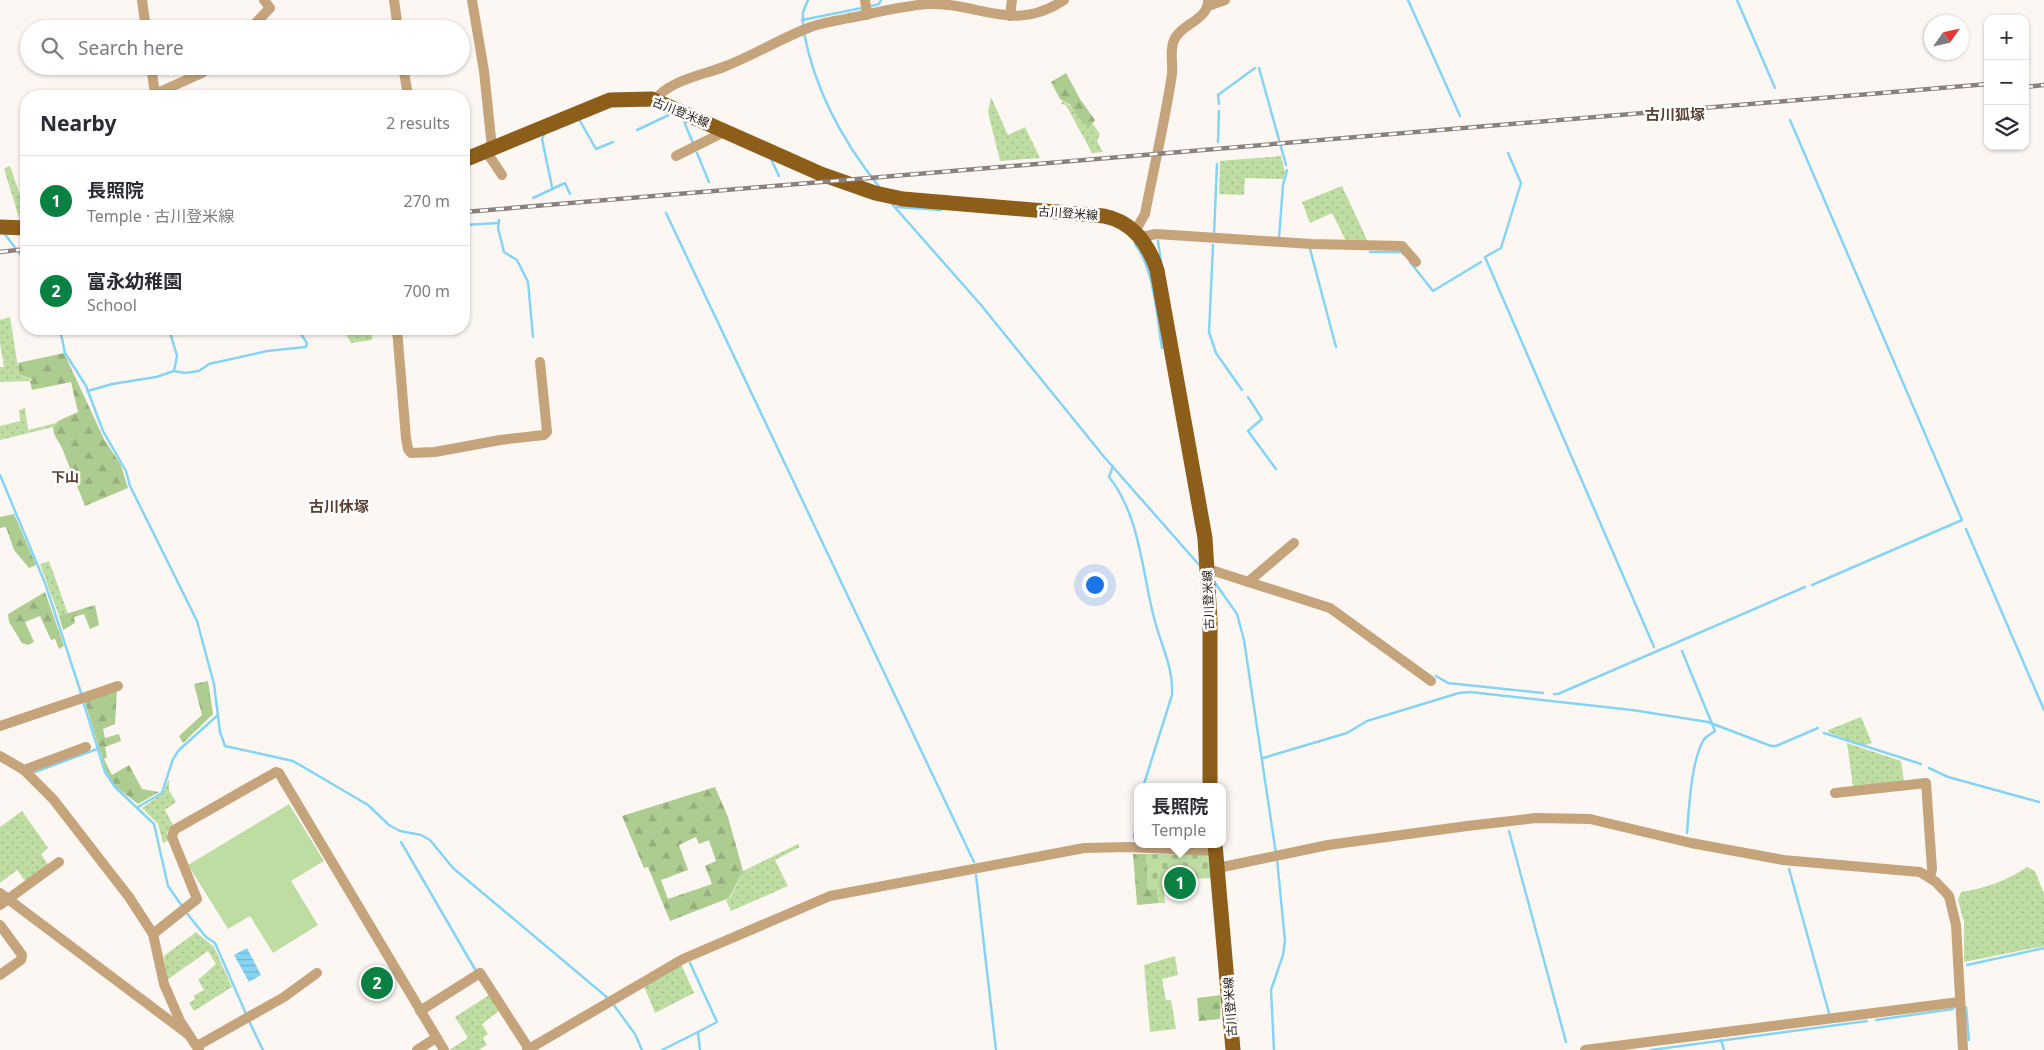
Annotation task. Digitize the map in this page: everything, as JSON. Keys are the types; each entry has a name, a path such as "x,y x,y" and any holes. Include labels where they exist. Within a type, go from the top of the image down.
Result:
{"main road":[{"name":"古川登米線","path":"470,157 610,100 631,98 655,100 821,174 875,194 901,199 1104,216 1115,218 1138,234 1157,270 1198,497 1208,573 1210,783"},
{"path":"4,227 20,228"},
{"name":"古川登米線","path":"1216,848 1233,1050"}],"street":[{"path":"142,0 145,20"},
{"path":"259,20 270,8 264,0"},
{"path":"394,0 397,20"},
{"path":"472,0 484,71 489,149 502,174"},
{"path":"1010,16 1012,0"},
{"path":"655,100 660,93 670,88 727,66 802,30 866,7 929,4 1010,16 1025,16 1040,12 1064,0"},
{"path":"1225,0 1208,3 1204,13 1178,34 1173,42 1172,73 1145,214 1138,234 1312,244 1402,246 1416,262"},
{"path":"152,75 154,90"},
{"path":"164,90 198,75"},
{"path":"404,75 407,90"},
{"path":"676,156 718,135 721,128"},
{"path":"398,335 407,443 411,453 435,452 500,440 540,438 547,432 540,362"},
{"path":"1248,582 1294,543"},
{"path":"1208,573 1248,582 1330,608 1431,681"},
{"path":"0,726 118,686"},
{"path":"24,770 86,747"},
{"path":"0,756 24,770 66,816 129,897 154,934 164,984 180,1021 198,1048 284,997 317,972"},
{"path":"154,934 198,900 172,837 174,830 276,772 342,876 444,1050"},
{"path":"1835,793 1926,782 1932,869 1930,877"},
{"path":"1218,868 1328,845 1468,826 1556,817 1590,819 1691,842 1783,860 1920,872 1930,877 1949,896 1953,908 1956,925 1963,1050"},
{"path":"420,1011 480,973 528,1049 708,946 830,896 1084,848 1134,847"},
{"path":"4,902 58,862"},
{"path":"0,892 4,902 189,1035"},
{"path":"0,925 22,954 21,960 0,975"},
{"path":"1586,1050 1959,1002"},
{"path":"417,1050 436,1038"}],"green space":[{"path":"1066,73 1080,99 1095,120 1090,127 1083,123 1069,104 1060,99 1051,82"},
{"path":"991,97 1008,135 1025,127 1040,158 1000,161 988,112"},
{"path":"1063,101 1086,124 1090,127 1093,124 1100,134 1097,141 1103,152 1092,153 1066,105 1061,104"},
{"path":"1281,156 1285,172 1283,179 1245,178 1244,195 1219,194 1220,161"},
{"path":"10,166 20,195 20,221 4,169"},
{"path":"1342,186 1369,244 1347,243 1332,213 1310,223 1302,202"},
{"path":"10,317 19,374 33,381 0,382 0,367 4,367 0,343 0,320"},
{"path":"346,335 372,335 372,340 351,343"},
{"path":"64,353 104,439 121,465 128,488 85,506 62,448 54,434 53,427 58,421 78,412 71,382 32,390 30,381 33,380 19,374 18,363"},
{"path":"25,408 28,430 56,423 53,427 0,440 0,426 20,421 19,410"},
{"path":"14,514 36,565 29,568 14,550 6,527 0,528 0,517"},
{"path":"49,561 68,614 59,616 40,564"},
{"path":"45,592 64,646 59,649 55,639 51,640 40,616 25,622 34,642 28,645 22,643 9,622 8,614"},
{"path":"95,605 99,625 90,629 84,614 74,617 75,623 63,630 59,616"},
{"path":"208,681 213,714 183,743 179,736 202,715 194,684"},
{"path":"117,688 115,724 103,729 105,738 119,734 121,741 105,747 107,757 104,759 112,775 129,765 142,789 159,792 138,804 115,786 106,771 84,699"},
{"path":"1861,717 1872,743 1863,746 1828,732 1828,730"},
{"path":"1847,743 1901,761 1904,782 1853,787"},
{"path":"169,779 169,790 176,802 165,810 174,827 167,832 169,840 163,843 158,824 142,808 163,793"},
{"path":"715,787 728,817 743,871 729,898 670,921 648,867 644,868 622,816","holes":["696,837 699,844 709,840 716,861 705,866 712,884 668,899 661,880 688,870 679,845"]},
{"path":"289,804 324,861 291,881 318,925 273,953 250,916 228,929 188,865"},
{"path":"22,811 48,848 41,854 49,866 26,882 17,870 0,883 0,827"},
{"path":"798,844 800,847 775,860 788,886 731,911 726,900 730,898 743,871"},
{"path":"1133,854 1146,854 1148,889 1157,889 1159,903 1137,905"},
{"path":"1146,854 1206,855 1209,858 1213,878 1163,880 1165,903 1159,903 1157,889 1148,890"},
{"path":"2027,867 2035,871 2044,894 2044,946 1964,962 1964,922 1958,900 1961,892 1995,883"},
{"path":"196,932 214,947 232,987 194,1011 189,1003 195,999 193,996 204,990 198,980 216,964 208,951 167,980 164,956"},
{"path":"1175,956 1178,975 1162,979 1166,1000 1171,1000 1176,1029 1150,1032 1144,965"},
{"path":"681,964 694,993 655,1013 644,986"},
{"path":"489,995 499,1011 482,1024 488,1034 483,1038 487,1045 479,1050 449,1050 468,1038 455,1017"},
{"path":"1221,995 1220,1019 1199,1021 1197,998"}],"water":[{"path":"247,948 261,975 249,982 234,955"}],"waterway":[{"path":"803,27 803,12 808,0"},
{"path":"868,7 879,4 881,0"},
{"path":"1408,0 1460,116"},
{"path":"1737,0 1775,88"},
{"path":"802,20 862,8"},
{"path":"804,33 815,75 832,115 854,152 880,188"},
{"path":"1219,104 1218,95 1255,68"},
{"path":"1259,68 1286,165"},
{"path":"1218,142 1219,111"},
{"path":"637,130 671,114"},
{"path":"683,119 693,143"},
{"path":"1790,120 1962,520 1812,585"},
{"path":"580,121 596,149 613,142"},
{"path":"544,135 542,139 552,187"},
{"path":"697,153 709,182"},
{"path":"1508,153 1521,183 1501,248 1485,257 1654,647"},
{"path":"771,159 779,176"},
{"path":"1214,234 1217,164"},
{"path":"1279,238 1283,185 1287,170"},
{"path":"533,198 565,183 570,194"},
{"path":"892,204 981,305 1105,458 1201,567"},
{"path":"896,207 941,210"},
{"path":"666,213 974,862"},
{"path":"499,220 498,228 504,252 517,260 528,282 533,337"},
{"path":"470,225 498,223"},
{"path":"4,233 20,254"},
{"path":"1158,241 1161,262"},
{"path":"1135,244 1147,266 1151,280 1162,348"},
{"path":"1213,245 1209,332 1216,353 1242,390"},
{"path":"1310,249 1336,347"},
{"path":"1370,252 1402,252 1403,254"},
{"path":"1410,262 1433,291 1481,262"},
{"path":"61,335 65,353 86,386 103,431 126,471 130,486 197,621 214,684 220,732 225,746 293,761 368,805 389,825 400,831 421,835 430,840 453,868 609,999"},
{"path":"171,335 177,356 174,371"},
{"path":"88,391 112,384 156,377 174,371 185,373 199,371 209,364 267,351 306,347 307,343 301,335"},
{"path":"1248,397 1262,419 1248,431 1276,469"},
{"path":"1113,466 1109,477 1119,492 1133,525 1153,614 1171,674 1172,695 1144,783"},
{"path":"0,475 45,583 82,696"},
{"path":"1966,529 2044,710"},
{"path":"1213,580 1237,614 1244,640 1276,854"},
{"path":"1554,694 1558,694 1805,587"},
{"path":"1682,651 1715,731 1704,740 1699,750 1691,786 1687,833"},
{"path":"1436,676 1448,683 1543,693"},
{"path":"1263,758 1347,733 1367,721 1459,693 1470,692 1632,710 1708,722 1771,746 1776,746 1818,728"},
{"path":"83,701 105,772 115,787 154,824 168,886 182,906"},
{"path":"138,807 162,793 173,759 179,750 218,715"},
{"path":"1824,733 1921,764"},
{"path":"35,772 97,749"},
{"path":"1929,768 1948,777 2039,802"},
{"path":"1509,831 1566,1042"},
{"path":"401,842 476,971"},
{"path":"1274,1050 1271,990 1283,955 1285,941 1277,859"},
{"path":"1789,869 1829,1013"},
{"path":"976,875 996,1050"},
{"path":"185,911 206,937 215,943 247,1016"},
{"path":"1967,965 2044,948"},
{"path":"690,963 717,1022 698,1032"},
{"path":"613,1004 635,1034 642,1050"},
{"path":"1966,1007 1969,1040"},
{"path":"1876,1020 1953,1009"},
{"path":"249,1021 263,1050"},
{"path":"1651,1050 1867,1021"},
{"path":"662,1050 698,1032 700,1050"},
{"path":"1721,1040 1724,1050"}],"railway":[{"path":"470,211 1984,84"},
{"path":"2029,87 2044,85"},
{"path":"0,252 20,250"}],"place":[{"name":"長照院","path":"1180,883"},
{"name":"富永幼稚園","path":"377,983"}],"district":[{"name":"古川狐塚","path":"1675,114"},
{"name":"下山","path":"65,476"},
{"name":"古川休塚","path":"339,506"}]}
